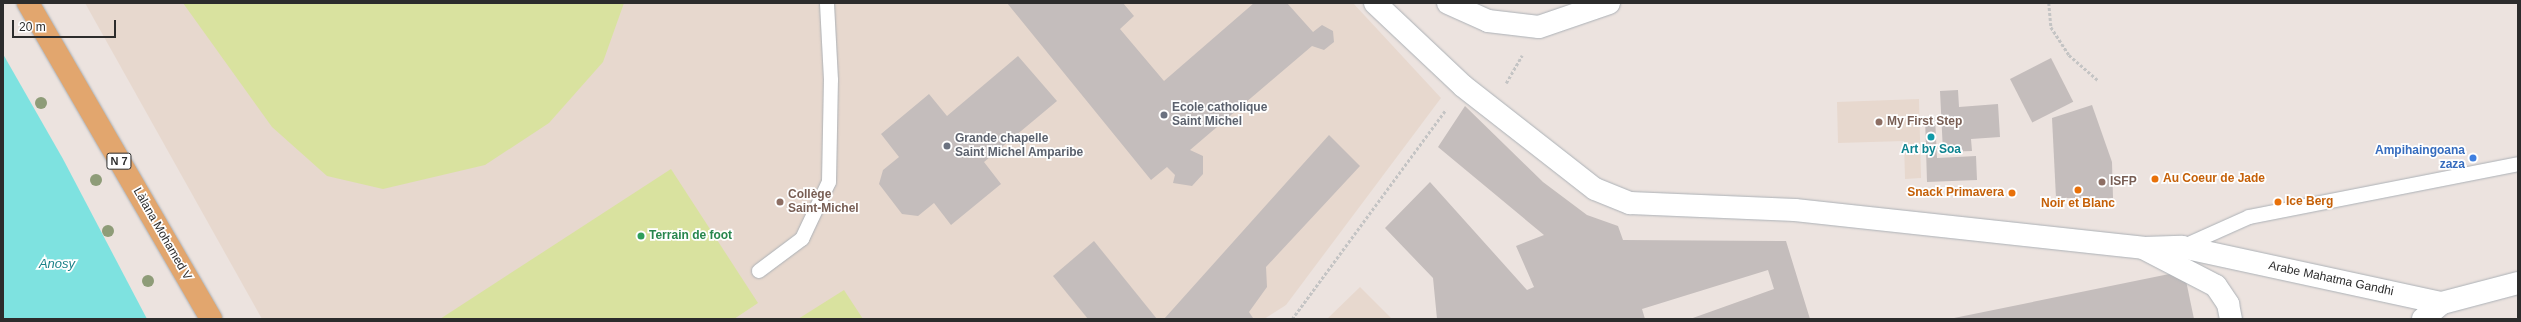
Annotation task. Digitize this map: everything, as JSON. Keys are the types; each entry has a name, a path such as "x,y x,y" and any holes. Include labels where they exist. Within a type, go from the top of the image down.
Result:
{"main road":[{"name":"Làlana Mohamed V","path":"28,3 211,319"}],"street":[{"path":"1375,3 1463,86 1491,108 1595,189 1630,203 1795,210 2143,248 2216,286 2228,304 2231,319"},
{"path":"1448,3 1488,21 1539,27 1609,3"},
{"name":"Arabe Mahatma Gandhi","path":"2143,248 2182,247 2442,303 2518,283"},
{"path":"2423,319 2442,303"}],"lane":[{"path":"759,271 802,239 829,182 831,80 827,3"},
{"path":"2182,247 2249,217 2518,164"}],"path":[{"path":"2049,3 2051,27 2069,55 2098,80"},
{"path":"1491,108 1539,27"},
{"path":"1292,319 1463,86"}],"shaded area":[{"name":"Collège Saint-Michel","path":"85,3 1353,3 1441,98 1286,305 1264,319 262,319"},
{"name":"My First Step","path":"1919,99 1921,178 1905,179 1904,141 1838,143 1837,102"},
{"path":"1360,287 1392,319 1327,319"}],"green space":[{"path":"183,3 624,3 603,62 549,123 485,165 383,189 327,176 272,127"},
{"name":"Terrain de foot","path":"671,169 758,303 734,319 440,319"},
{"path":"844,290 863,319 798,319"}],"water":[{"name":"Anosy","path":"3,54 63,159 147,319 3,319"}],"building":[{"name":"Ecole catholique Saint Michel","path":"1007,3 1123,3 1134,16 1120,29 1164,81 1254,3 1287,3 1313,32 1322,25 1333,31 1334,42 1324,50 1312,46 1190,150 1203,156 1203,174 1192,186 1173,183 1175,175 1167,167 1151,180"},
{"name":"Grande chapelle Saint Michel Amparibe","path":"1018,56 1057,101 984,162 1001,184 951,225 934,203 918,216 902,214 879,184 883,170 899,157 881,134 929,94 947,116"},
{"path":"2051,58 2073,102 2032,123 2010,79"},
{"path":"1958,90 1959,107 1998,104 2000,137 1971,139 1972,151 1943,152 1940,91"},
{"path":"2092,105 2112,162 2113,198 2056,198 2052,118"},
{"path":"1465,106 1543,182 1587,215 1618,226 1623,240 1786,241 1810,319 1690,319 1774,289 1768,270 1642,309 1645,319 1437,319 1433,278 1385,228 1430,182 1527,290 1534,287 1516,246 1544,235 1438,147"},
{"name":"Art by Soa","path":"1925,117 1935,117 1937,158 1976,156 1977,180 1927,182"},
{"path":"1329,135 1360,166 1266,267 1267,287 1249,312 1253,318 1164,319"},
{"path":"1094,241 1157,319 1088,319 1053,276"},
{"path":"2184,271 2194,319 1954,319 1954,318"}],"place":[{"name":"Ecole catholique Saint Michel","path":"1164,115"},
{"name":"My First Step","path":"1879,122"},
{"name":"Art by Soa","path":"1931,137"},
{"name":"Grande chapelle Saint Michel Amparibe","path":"947,146"},
{"name":"Ampihaingoana zaza","path":"2473,158"},
{"name":"Au Coeur de Jade","path":"2155,179"},
{"name":"ISFP","path":"2102,182"},
{"name":"Noir et Blanc","path":"2078,190"},
{"name":"Snack Primavera","path":"2012,193"},
{"name":"Collège Saint-Michel","path":"780,202"},
{"name":"Ice Berg","path":"2278,202"},
{"name":"Terrain de foot","path":"641,236"}]}
